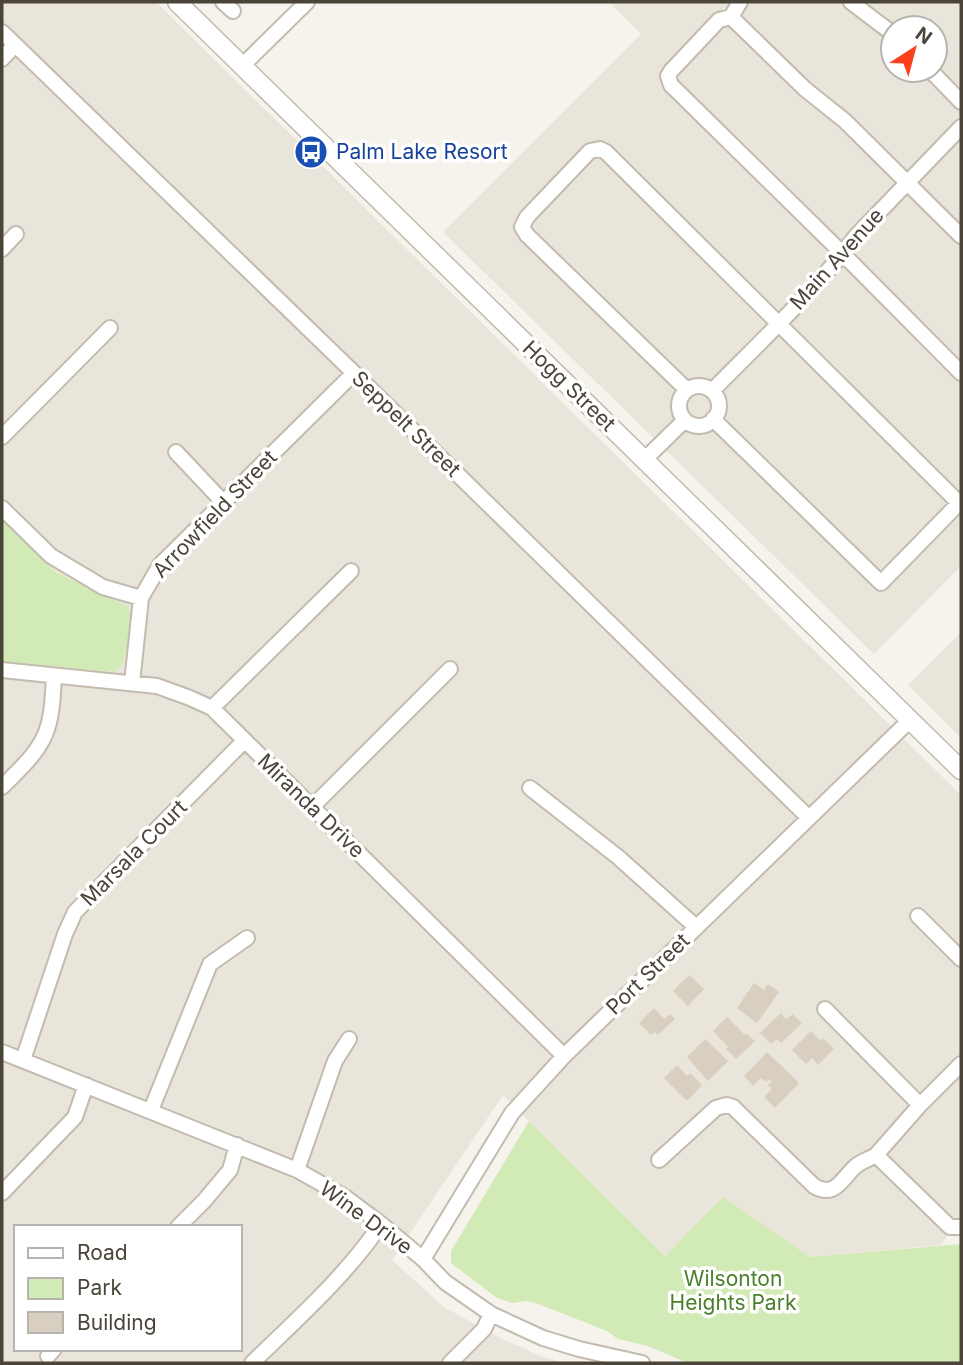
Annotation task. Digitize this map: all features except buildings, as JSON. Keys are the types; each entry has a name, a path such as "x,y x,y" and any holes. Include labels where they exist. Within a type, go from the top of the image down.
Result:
{"street":[{"name":"Hogg Street","path":"177,2 961,770"},
{"path":"242,66 307,2"},
{"path":"731,18 740,2"},
{"path":"851,2 879,23"},
{"path":"731,18 719,20 671,71 668,76 671,85 961,373"},
{"path":"731,18 805,89 845,121 961,236"},
{"name":"Seppelt Street","path":"2,32 809,818"},
{"path":"2,59 15,45"},
{"path":"944,84 961,102"},
{"name":"Main Avenue","path":"712,391 779,324 856,236 961,127"},
{"path":"687,390 527,235 522,227 527,217 590,151 600,149 606,152 960,502 881,583 713,419"},
{"path":"2,249 16,234"},
{"path":"2,437 110,328"},
{"name":"Arrowfield Street","path":"132,683 141,598 160,565 354,373"},
{"path":"699,386 712,391 719,405 713,419 702,425 690,424 685,420 679,405 687,390 699,386"},
{"path":"644,460 685,420"},
{"path":"176,452 225,503"},
{"path":"2,508 51,556 103,587 141,598"},
{"path":"212,708 351,571"},
{"path":"313,806 450,669"},
{"name":"Miranda Drive","path":"2,670 158,686 212,708 564,1056"},
{"path":"2,787 43,741 49,723 54,676"},
{"name":"Port Street","path":"423,1259 512,1113 564,1056 910,720"},
{"name":"Marsala Court","path":"23,1060 65,934 75,912 244,741"},
{"path":"530,788 618,857 696,927"},
{"path":"918,916 961,959"},
{"path":"151,1110 210,964 247,938"},
{"path":"825,1009 920,1105"},
{"path":"298,1170 335,1061 349,1040"},
{"name":"Wine Drive","path":"2,1052 298,1170 345,1197 423,1259 445,1282 491,1314 543,1338 608,1359 642,1363"},
{"path":"659,1160 716,1108 727,1105 733,1107 814,1186 823,1191 834,1188 859,1163 876,1155 961,1064"},
{"path":"2,1193 75,1117 86,1085"},
{"path":"180,1225 230,1170 237,1145"},
{"path":"876,1155 950,1227 961,1227"},
{"path":"252,1363 338,1278 381,1224"},
{"path":"450,1363 484,1329 491,1314"}],"shaded area":[{"path":"2,2 156,2 961,795 961,1215 941,1245 810,1257 723,1198 665,1256 503,1095 392,1260 444,1307 502,1339 565,1363 2,1363 2,661 114,672 119,601 56,572 2,519"},
{"path":"609,2 961,2 961,566 874,654 443,232 641,34"},
{"path":"961,632 961,738 908,685"}],"green space":[{"path":"2,519 56,572 127,606 132,618 123,664 114,672 2,661"},
{"name":"Wilsonton Heights Park","path":"529,1121 665,1256 723,1197 810,1257 961,1244 961,1363 687,1363 648,1346 618,1339 607,1331 541,1305 527,1301 512,1303 497,1298 451,1263 451,1251"}],"place":[{"name":"Palm Lake Resort","path":"311,152"}]}
